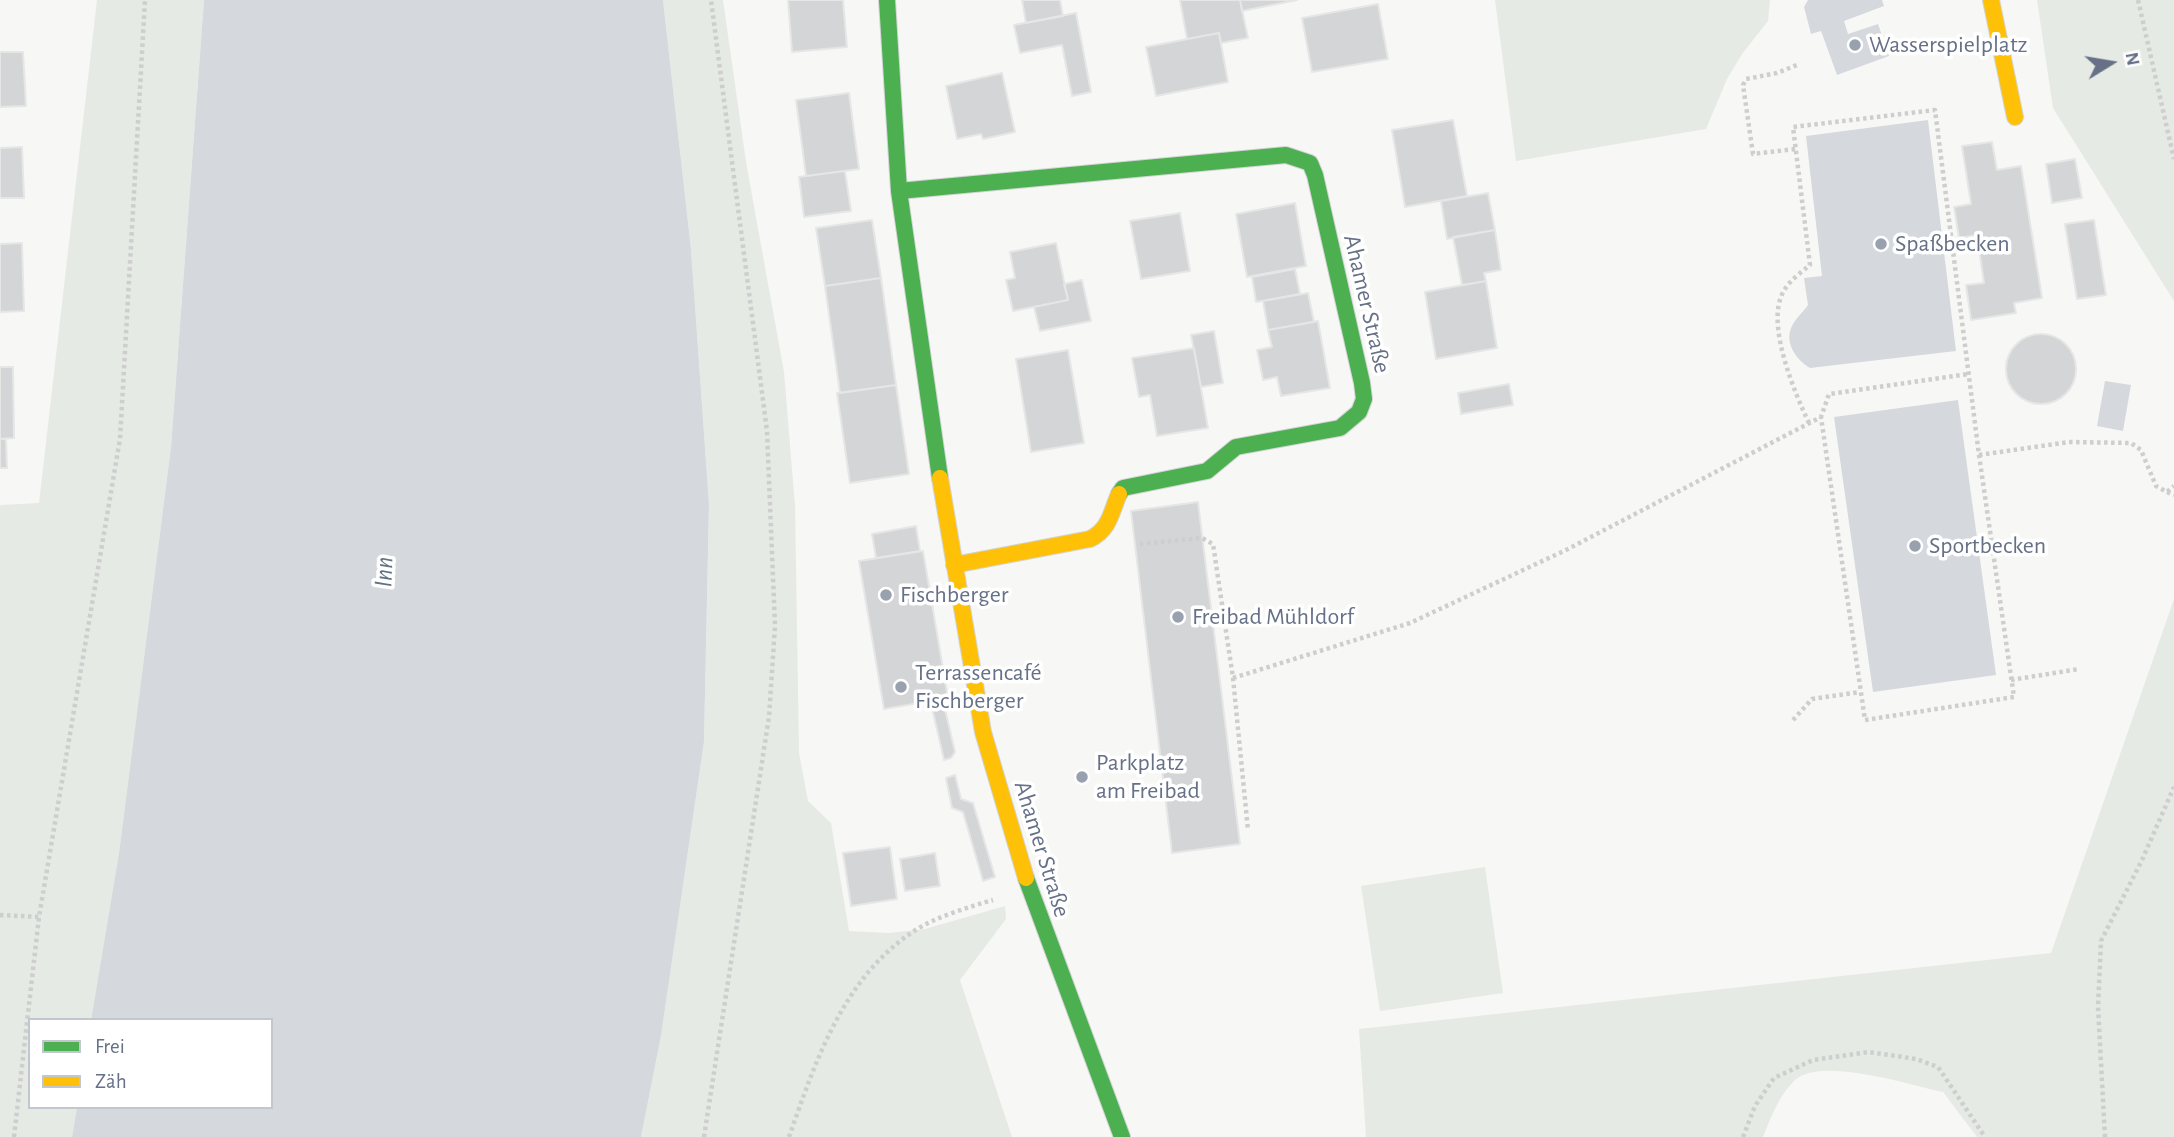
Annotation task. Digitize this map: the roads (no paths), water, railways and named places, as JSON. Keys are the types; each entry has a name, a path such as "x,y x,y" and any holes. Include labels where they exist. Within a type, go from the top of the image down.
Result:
{"street":[{"name":"Ahamer Straße","path":"887,0 899,191 954,565 983,732 1029,890 1122,1137"},
{"path":"1990,0 2015,117"},
{"name":"Ahamer Straße","path":"899,191 1286,155 1310,163 1315,175 1362,383 1364,398 1359,412 1340,428 1236,447 1207,471 1123,488 1102,535 1090,540 954,565"}],"water":[{"name":"Inn","path":"204,0 663,0 691,249 709,504 704,742 661,1036 641,1137 72,1137 77,1109 273,1109 273,1018 91,1018 119,853 171,447"},
{"name":"Wasserspielplatz","path":"1808,0 1882,0 1884,6 1844,21 1848,34 1878,24 1889,56 1837,75 1821,31 1811,34 1804,7"},
{"name":"Spaßbecken","path":"1928,120 1956,351 1810,368 1795,355 1789,337 1793,324 1808,305 1804,278 1822,276 1806,136"},
{"path":"2105,381 2131,385 2123,431 2097,426"},
{"name":"Sportbecken","path":"1958,400 1996,675 1873,692 1834,417"}],"place":[{"name":"Wasserspielplatz","path":"1855,45"},
{"name":"Spaßbecken","path":"1881,244"},
{"name":"Sportbecken","path":"1915,546"},
{"name":"Fischberger","path":"886,595"},
{"name":"Freibad Mühldorf","path":"1178,617"},
{"name":"Terrassencafé Fischberger","path":"901,687"},
{"name":"Parkplatz am Freibad","path":"1082,777"}]}
